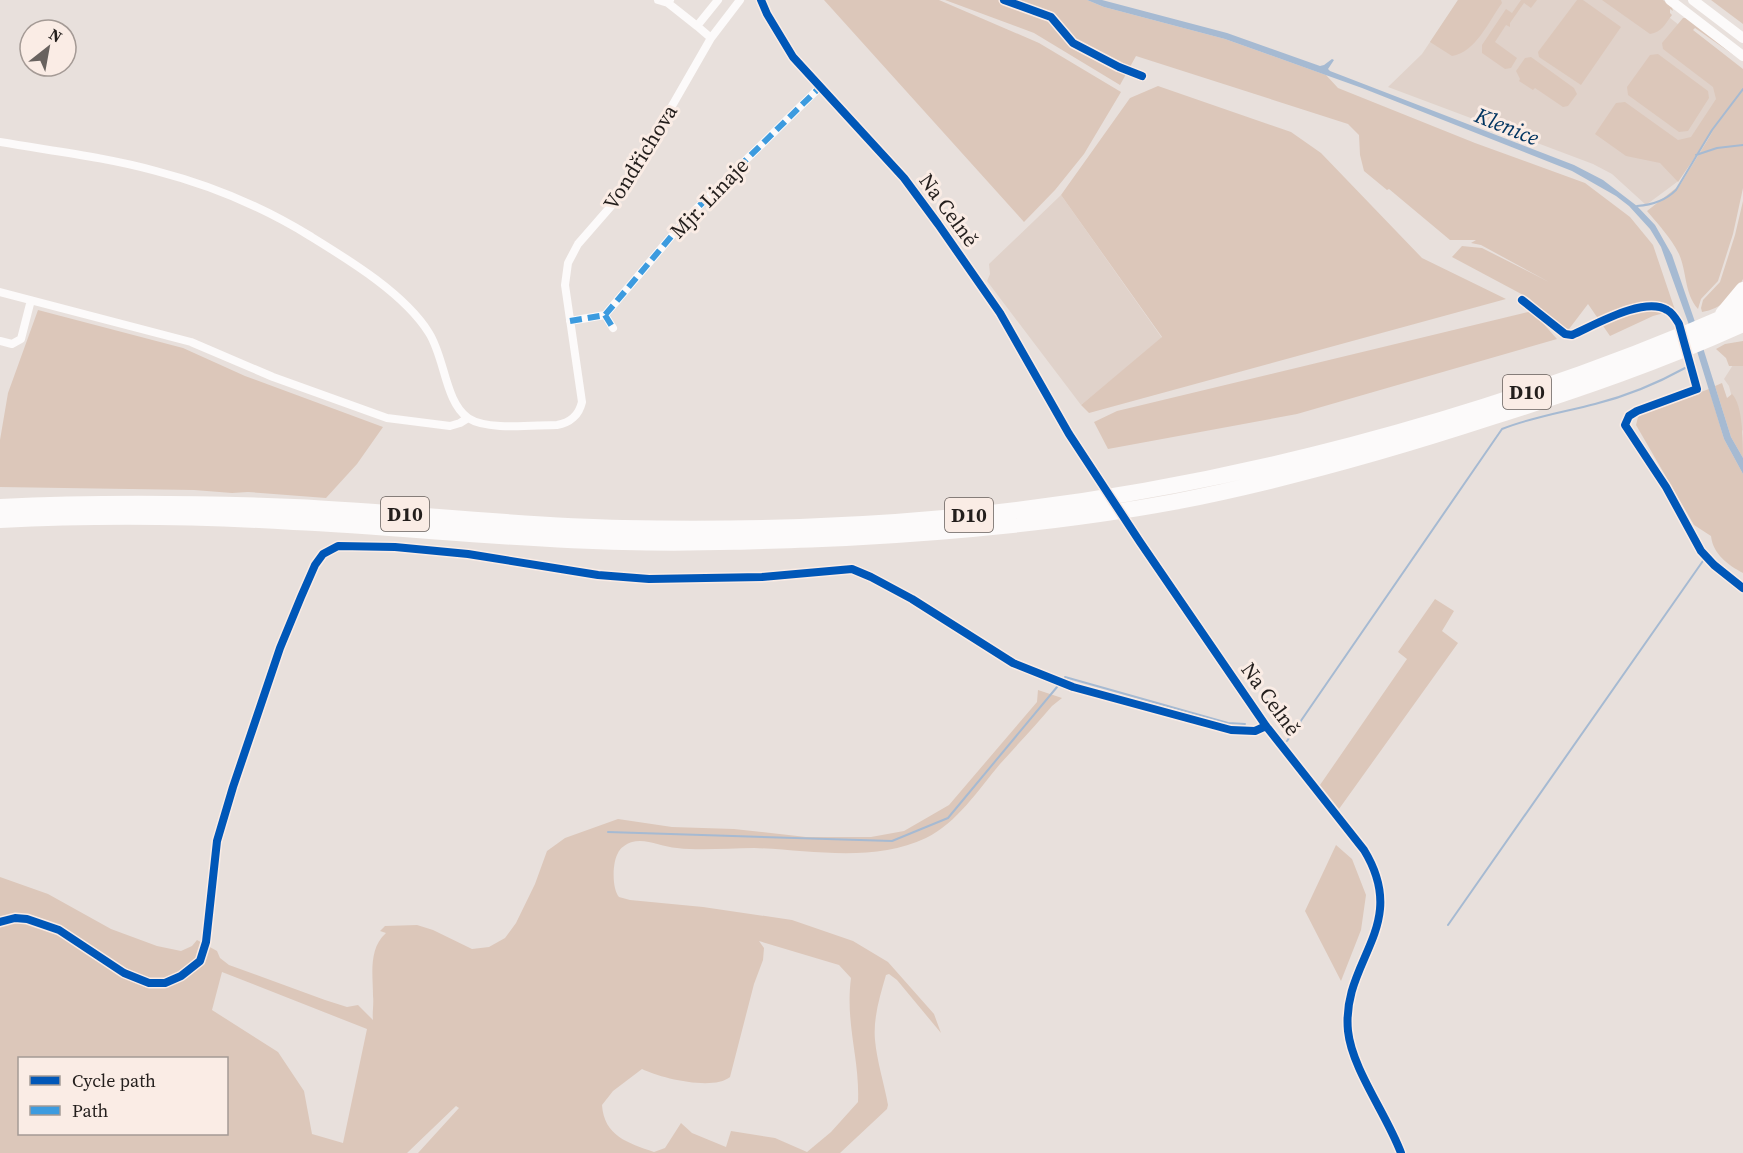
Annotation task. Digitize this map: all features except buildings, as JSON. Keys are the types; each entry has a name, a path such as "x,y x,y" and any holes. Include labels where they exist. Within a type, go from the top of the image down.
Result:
{"highway":[{"path":"1743,290 1718,327 1743,333"},
{"name":"D10","path":"0,520 184,517 295,522 525,538 621,542 735,542 949,531 1066,519 1169,502 1304,472 1389,449 1542,401 1718,327 1743,309"},
{"name":"D10","path":"1718,327 1743,324"},
{"name":"D10","path":"0,507 186,504 296,507 525,524 632,528 809,527 947,518 1128,493 1318,453 1404,430 1505,399 1606,364 1672,346"}],"street":[{"path":"658,0 669,2 711,38"},
{"path":"697,26 718,0"},
{"name":"Vondřichova","path":"468,418 491,425 557,425 567,423 575,417 581,407 582,396 565,285 568,263 573,253 630,179 711,38 740,0"},
{"name":"Na Celně","path":"761,0 793,57 904,178 938,224 1000,314 1065,427 1140,542 1266,726 1364,850 1376,873 1381,890 1380,914 1376,932 1351,995 1348,1031 1355,1058 1401,1153"},
{"path":"1670,0 1743,56"},
{"path":"1693,0 1743,38"},
{"name":"Mjr. Linaje","path":"605,315 697,207 820,87"},
{"path":"0,142 118,162 173,175 233,197 307,234 369,275 405,303 419,318 436,346 454,402 468,418 450,426 412,423 387,418 273,377 191,342 0,292"},
{"path":"0,341 12,344 21,339 31,300"},
{"path":"570,321 605,315 614,328"}],"shaded area":[{"path":"824,0 939,0 1039,43 1121,92 1084,154 1055,190 1024,222"},
{"path":"945,0 1087,0 1104,7 1225,39 1326,75 1338,88 1475,143 1585,183 1630,217 1653,245 1675,310 1653,316 1610,336 1588,304 1566,333 1529,298 1452,257 1462,246 1482,248 1549,282 1481,245 1471,243 1476,240 1450,240 1364,171 1359,135 1348,124 1136,56 1120,85 1034,33"},
{"path":"1458,0 1647,0 1743,75 1743,86 1677,182 1646,205 1612,174 1593,164 1388,87 1422,54"},
{"path":"1458,0 1501,0 1502,3 1474,43 1460,54 1452,56 1430,42"},
{"path":"1521,0 1537,0 1531,8 1524,3 1510,23 1510,27 1506,25 1495,42 1517,58 1511,68 1505,69 1482,53 1482,45 1506,9 1512,13"},
{"path":"1577,0 1583,0 1621,27 1581,85 1539,57 1538,52"},
{"path":"1602,0 1663,0 1672,7 1673,11 1670,9 1672,15 1663,27 1650,34"},
{"path":"1711,0 1743,0 1743,24"},
{"path":"1683,18 1687,18 1738,58 1695,28 1693,30 1743,69 1743,188 1733,234 1718,281 1701,299 1698,309 1690,296 1679,254 1647,211 1680,185 1713,131 1678,182 1660,163 1626,156 1595,134 1616,103 1625,102 1678,140 1691,137 1716,99 1713,87 1663,49 1662,43"},
{"path":"1658,54 1708,91 1709,98 1688,131 1679,132 1628,95 1627,87 1650,55"},
{"path":"1531,57 1574,88 1577,94 1568,106 1563,107 1535,88 1533,90 1519,81 1516,71 1525,58"},
{"path":"1158,86 1291,132 1321,153 1422,258 1506,299 1089,413 1081,405 1162,337 1061,195 1130,98"},
{"path":"1061,195 1162,338 1081,405 987,281 990,274 989,264"},
{"path":"1743,201 1743,279 1726,301 1702,312 1703,300 1720,282"},
{"path":"38,310 183,348 245,376 383,427 357,464 326,498 194,490 0,487 0,440 8,393"},
{"path":"1532,311 1557,339 1297,414 1108,449 1094,422 1117,411"},
{"path":"1743,341 1743,366 1729,366 1726,358 1716,349 1725,344"},
{"path":"1740,354 1743,354 1743,432 1729,386 1724,379"},
{"path":"1722,383 1727,398 1732,394 1738,406 1742,424 1743,458 1731,437 1715,386"},
{"path":"1709,389 1724,439 1743,474 1743,573 1718,554 1711,536 1694,525 1636,425 1638,417 1644,413"},
{"path":"1435,599 1454,611 1442,631 1458,643 1339,809 1320,785 1407,659 1398,652"},
{"path":"1038,690 1062,698 1052,706 948,824 926,838 906,846 863,853 841,853 754,848 686,849 637,841 624,846 616,857 614,882 619,897 792,920 853,941 888,962 934,1014 941,1033 897,980 889,974 886,975 877,1007 875,1040 887,1109 840,1153 418,1153 459,1108 456,1106 407,1153 0,1153 0,877 48,894 111,929 157,946 181,951 192,946 197,940 217,951 220,958 229,965 347,1007 358,1005 373,1020 374,954 380,939 386,933 380,931 385,926 417,925 433,930 472,949 489,947 505,938 516,923 535,884 547,851 565,838 618,819 672,827 734,829 806,837 871,837 904,831 949,805 1037,702","holes":["759,941 839,965 851,978 850,1011 858,1102 831,1132 807,1152 775,1138 731,1131 726,1147 692,1133 681,1123 665,1148 654,1152 619,1137 607,1124 602,1105 613,1091 642,1069 686,1082 712,1083 730,1077 754,984 763,960 764,948","222,972 367,1029 343,1143 312,1134 304,1091 278,1052 212,1010"]},
{"path":"1336,845 1352,859 1366,895 1361,930 1341,981 1305,911"}],"water":[{"path":"1087,0 1102,0 1227,33 1320,66 1332,59 1334,60 1328,69 1330,71 1574,165 1603,180 1637,206 1655,225 1672,255 1731,437 1743,458 1743,474 1724,439 1688,322 1661,247 1650,229 1629,206 1616,196 1572,171 1362,88 1225,39 1104,7"}],"waterway":[{"path":"1637,206 1658,202 1676,190 1712,130 1743,89"},
{"path":"1696,155 1717,148 1743,145"},
{"path":"1287,741 1502,429 1618,397 1685,368"},
{"path":"1448,925 1705,558"},
{"path":"1065,677 1228,723 1245,724"},
{"path":"608,832 892,841 948,818 1057,687"}],"marked path":[{"path":"570,321 605,315 686,219 820,87"},
{"path":"605,315 613,328"}],"cycle path":[{"path":"761,0 793,57 904,178 938,224 1000,313 1069,434 1140,542 1266,726 1364,850 1377,877 1380,901 1378,922 1354,984 1349,1006 1348,1031 1356,1061 1401,1153"},
{"path":"1004,0 1051,17 1073,43 1119,67 1142,76"},
{"path":"1522,300 1565,334 1572,335 1633,309 1657,307 1667,310 1674,316 1679,324 1697,389 1637,411 1629,416 1625,425 1666,487 1701,551 1714,565 1743,588"},
{"path":"0,922 15,918 27,919 59,930 124,973 149,983 165,983 181,976 200,961 206,942 217,841 233,787 280,648 301,597 315,565 323,554 338,546 395,547 468,554 598,575 649,579 762,577 852,569 912,599 1013,663 1073,687 1231,730 1255,731 1266,726"}],"water label":[{"name":"Klenice","path":"1507,126"}]}
